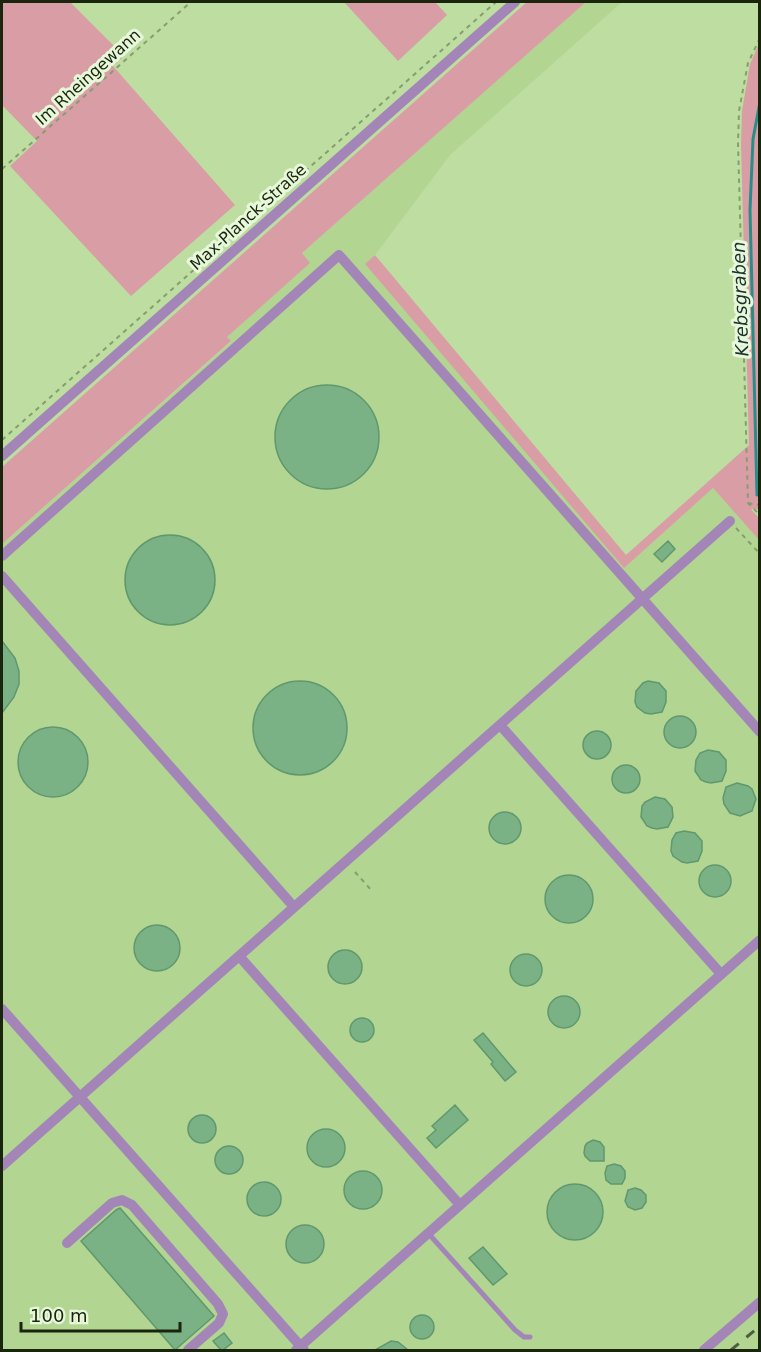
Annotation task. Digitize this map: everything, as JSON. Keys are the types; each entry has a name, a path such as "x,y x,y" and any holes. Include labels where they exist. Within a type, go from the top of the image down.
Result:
{"street":[{"name":"Max-Planck-Straße","path":"2,456 515,2"},
{"path":"2,556 339,255 759,732"},
{"path":"2,1166 730,521"},
{"path":"2,576 294,907"},
{"path":"500,725 721,974"},
{"path":"2,1009 300,1349 759,940"},
{"path":"239,956 460,1205"},
{"path":"67,1243 112,1203 122,1200 132,1205 218,1304 223,1314 219,1323 188,1350"},
{"path":"704,1350 759,1302"}],"lane":[{"path":"428,1233 515,1330 524,1337 530,1337"}],"path":[{"name":"Im Rheingewann","path":"2,170 191,2"},
{"path":"2,440 496,2"},
{"path":"759,38 748,63 740,111 738,144 748,502 759,515"},
{"path":"748,502 759,505"},
{"path":"730,521 759,554"},
{"path":"355,872 373,892"}],"shaded area":[{"path":"2,2 70,2 124,56 113,66 235,205 131,296 10,166 37,141 2,105"},
{"path":"344,2 435,2 447,15 398,61"},
{"path":"527,2 586,2 302,253 310,263 227,337 231,341 2,544 2,467"},
{"path":"586,2 622,2 450,155 375,255 365,264 624,567 713,488 759,540 759,1350 2,1350 2,544 231,342 227,337 309,263 302,253"},
{"path":"759,44 759,509 751,509 759,518 759,540 713,488 624,568 365,264 375,255 626,555 749,445 741,144 742,111 750,64"}],"building":[{"path":"327,385 347,389 364,400 375,417 379,437 375,457 364,474 347,485 327,489 307,485 290,474 279,457 275,437 279,417 290,400 307,389"},
{"path":"170,535 187,539 202,548 211,563 215,580 211,597 202,612 187,621 170,625 153,621 138,612 129,597 125,580 129,563 138,548 153,539"},
{"path":"668,541 675,549 662,562 654,554"},
{"path":"2,641 15,658 19,671 19,684 14,697 2,713"},
{"path":"300,681 318,685 333,695 343,710 347,728 343,746 333,761 318,771 300,775 282,771 267,761 257,746 253,728 257,710 267,695 282,685"},
{"path":"648,681 659,683 666,691 666,702 662,712 645,713 637,707 636,691"},
{"path":"680,716 691,721 696,732 691,743 680,748 669,743 664,732 669,721"},
{"path":"60,727 73,733 82,742 86,748 88,762 86,776 78,787 67,795 46,797 28,787 20,776 18,755 28,737 39,729"},
{"path":"597,731 607,735 611,745 607,755 597,759 587,755 583,745 587,735"},
{"path":"708,750 719,752 726,760 726,771 722,781 706,782 701,780 695,771 696,760 700,753"},
{"path":"626,765 636,769 640,779 636,789 626,793 616,789 612,779 616,769"},
{"path":"737,783 752,789 756,799 752,811 740,816 730,813 723,798 726,787"},
{"path":"655,797 665,799 672,807 673,817 668,827 652,828 647,826 641,817 642,806"},
{"path":"505,812 516,817 521,828 516,839 505,844 494,839 489,828 494,817"},
{"path":"684,831 695,833 702,841 702,851 698,861 682,862 673,856 672,840 676,833"},
{"path":"715,865 726,870 731,881 726,892 715,897 704,892 699,881 704,870"},
{"path":"569,875 586,882 593,899 586,916 569,923 552,916 545,899 552,882"},
{"path":"162,925 174,931 179,939 179,957 174,965 166,970 152,971 140,965 135,957 134,943 140,931 148,926"},
{"path":"345,950 357,955 362,967 357,979 345,984 333,979 328,967 333,955"},
{"path":"526,954 537,959 542,970 537,981 526,986 515,981 510,970 515,959"},
{"path":"564,996 575,1001 580,1012 575,1023 564,1028 553,1023 548,1012 553,1001"},
{"path":"362,1018 370,1022 374,1030 370,1038 362,1042 354,1038 350,1030 354,1022"},
{"path":"483,1033 516,1072 505,1081 491,1064 493,1062 474,1040"},
{"path":"455,1105 468,1120 436,1148 427,1138 436,1130 432,1126"},
{"path":"202,1115 212,1119 216,1129 212,1139 202,1143 192,1139 188,1129 192,1119"},
{"path":"326,1129 339,1135 345,1148 339,1161 326,1167 313,1161 307,1148 313,1135"},
{"path":"593,1140 600,1142 604,1147 604,1161 590,1161 585,1156 585,1146"},
{"path":"229,1146 239,1150 243,1160 239,1170 229,1174 219,1170 215,1160 219,1150"},
{"path":"614,1164 621,1166 625,1171 622,1184 611,1184 606,1180 607,1166"},
{"path":"363,1171 376,1177 382,1190 376,1203 363,1209 350,1203 344,1190 350,1177"},
{"path":"264,1182 276,1187 281,1199 276,1211 264,1216 252,1211 247,1199 252,1187"},
{"path":"575,1184 586,1186 595,1192 601,1201 603,1212 601,1223 595,1232 586,1238 575,1240 564,1238 555,1232 549,1223 547,1212 549,1201 555,1192 564,1186"},
{"path":"635,1188 646,1195 646,1202 642,1208 635,1210 628,1207 625,1201 628,1190"},
{"path":"120,1208 214,1316 175,1350 81,1241"},
{"path":"305,1225 318,1231 324,1244 318,1257 305,1263 292,1257 286,1244 292,1231"},
{"path":"483,1247 507,1274 493,1285 469,1258"},
{"path":"422,1315 427,1316 433,1322 433,1332 427,1338 422,1339 417,1338 411,1332 410,1327 411,1322 417,1316"},
{"path":"224,1333 232,1343 221,1350 213,1341"},
{"path":"391,1341 398,1342 408,1350 375,1350"}],"waterway":[{"name":"Krebsgraben","path":"760,102 753,139 750,210 757,495 760,495"}],"railway":[{"path":"731,1350 760,1326"}]}
